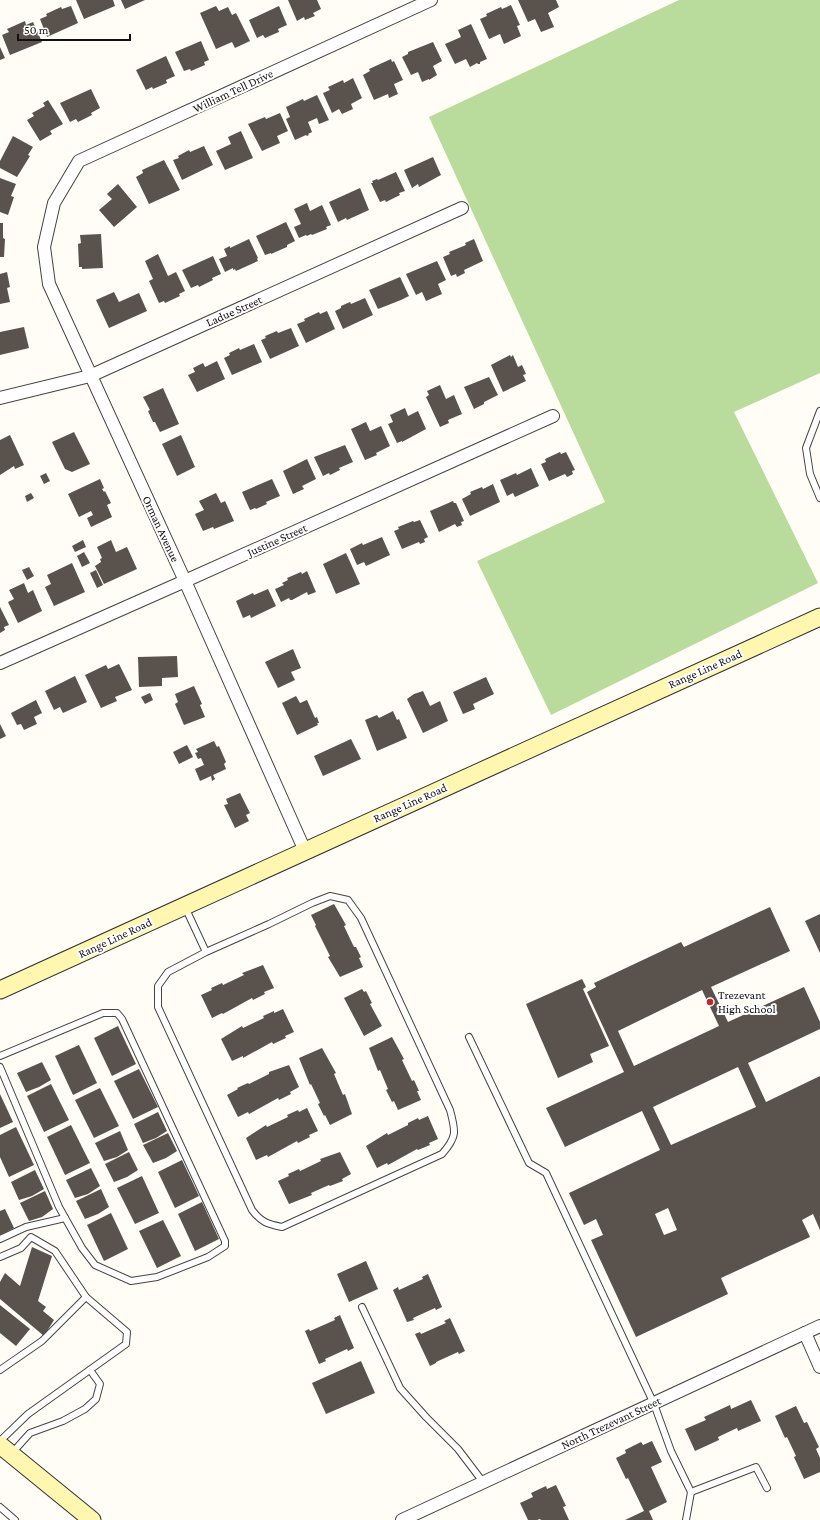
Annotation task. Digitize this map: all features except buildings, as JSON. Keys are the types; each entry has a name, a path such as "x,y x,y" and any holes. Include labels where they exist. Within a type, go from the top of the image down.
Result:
{"main road":[{"name":"Range Line Road","path":"0,990 820,617"},
{"path":"4,1447 92,1520"}],"street":[{"name":"William Tell Drive","path":"54,203 79,161 431,0"},
{"name":"Orman Avenue","path":"54,203 44,247 49,284 185,581 305,851"},
{"name":"Ladue Street","path":"0,398 90,376 462,208"},
{"name":"Justine Street","path":"0,663 553,416"},
{"name":"North Trezevant Street","path":"402,1520 820,1326"},
{"path":"805,1333 820,1367"}],"lane":[{"path":"819,414 806,448 810,474 820,498"},
{"path":"330,896 348,900 361,918 450,1110 455,1130 451,1144 442,1154 282,1227 269,1224 258,1219 252,1210 158,1007 158,986 168,972 206,952 330,896"},
{"path":"184,906 206,952"},
{"path":"0,1056 103,1013 117,1013 122,1019 156,1090 226,1241 225,1246 208,1257 157,1277 131,1281 95,1265 82,1248 65,1218 0,1067"},
{"path":"469,1037 529,1163 546,1173 654,1404 671,1451 691,1492 686,1520"},
{"path":"0,1239 26,1227 65,1218"},
{"path":"0,1257 21,1248 31,1237 55,1251 86,1297 127,1332 126,1344 28,1414 4,1447"},
{"path":"0,1370 42,1341 86,1297"},
{"path":"362,1307 400,1388 458,1449 483,1482"},
{"path":"4,1447 30,1433 63,1421 85,1409 96,1399 100,1384 90,1370"},
{"path":"691,1492 756,1467 767,1488"},
{"path":"0,1507 15,1520"}],"green space":[{"path":"679,0 820,0 820,373 734,412 818,583 551,715 477,561 605,502 429,117"}],"place":[{"name":"Trezevant High School","path":"710,1002"}]}
